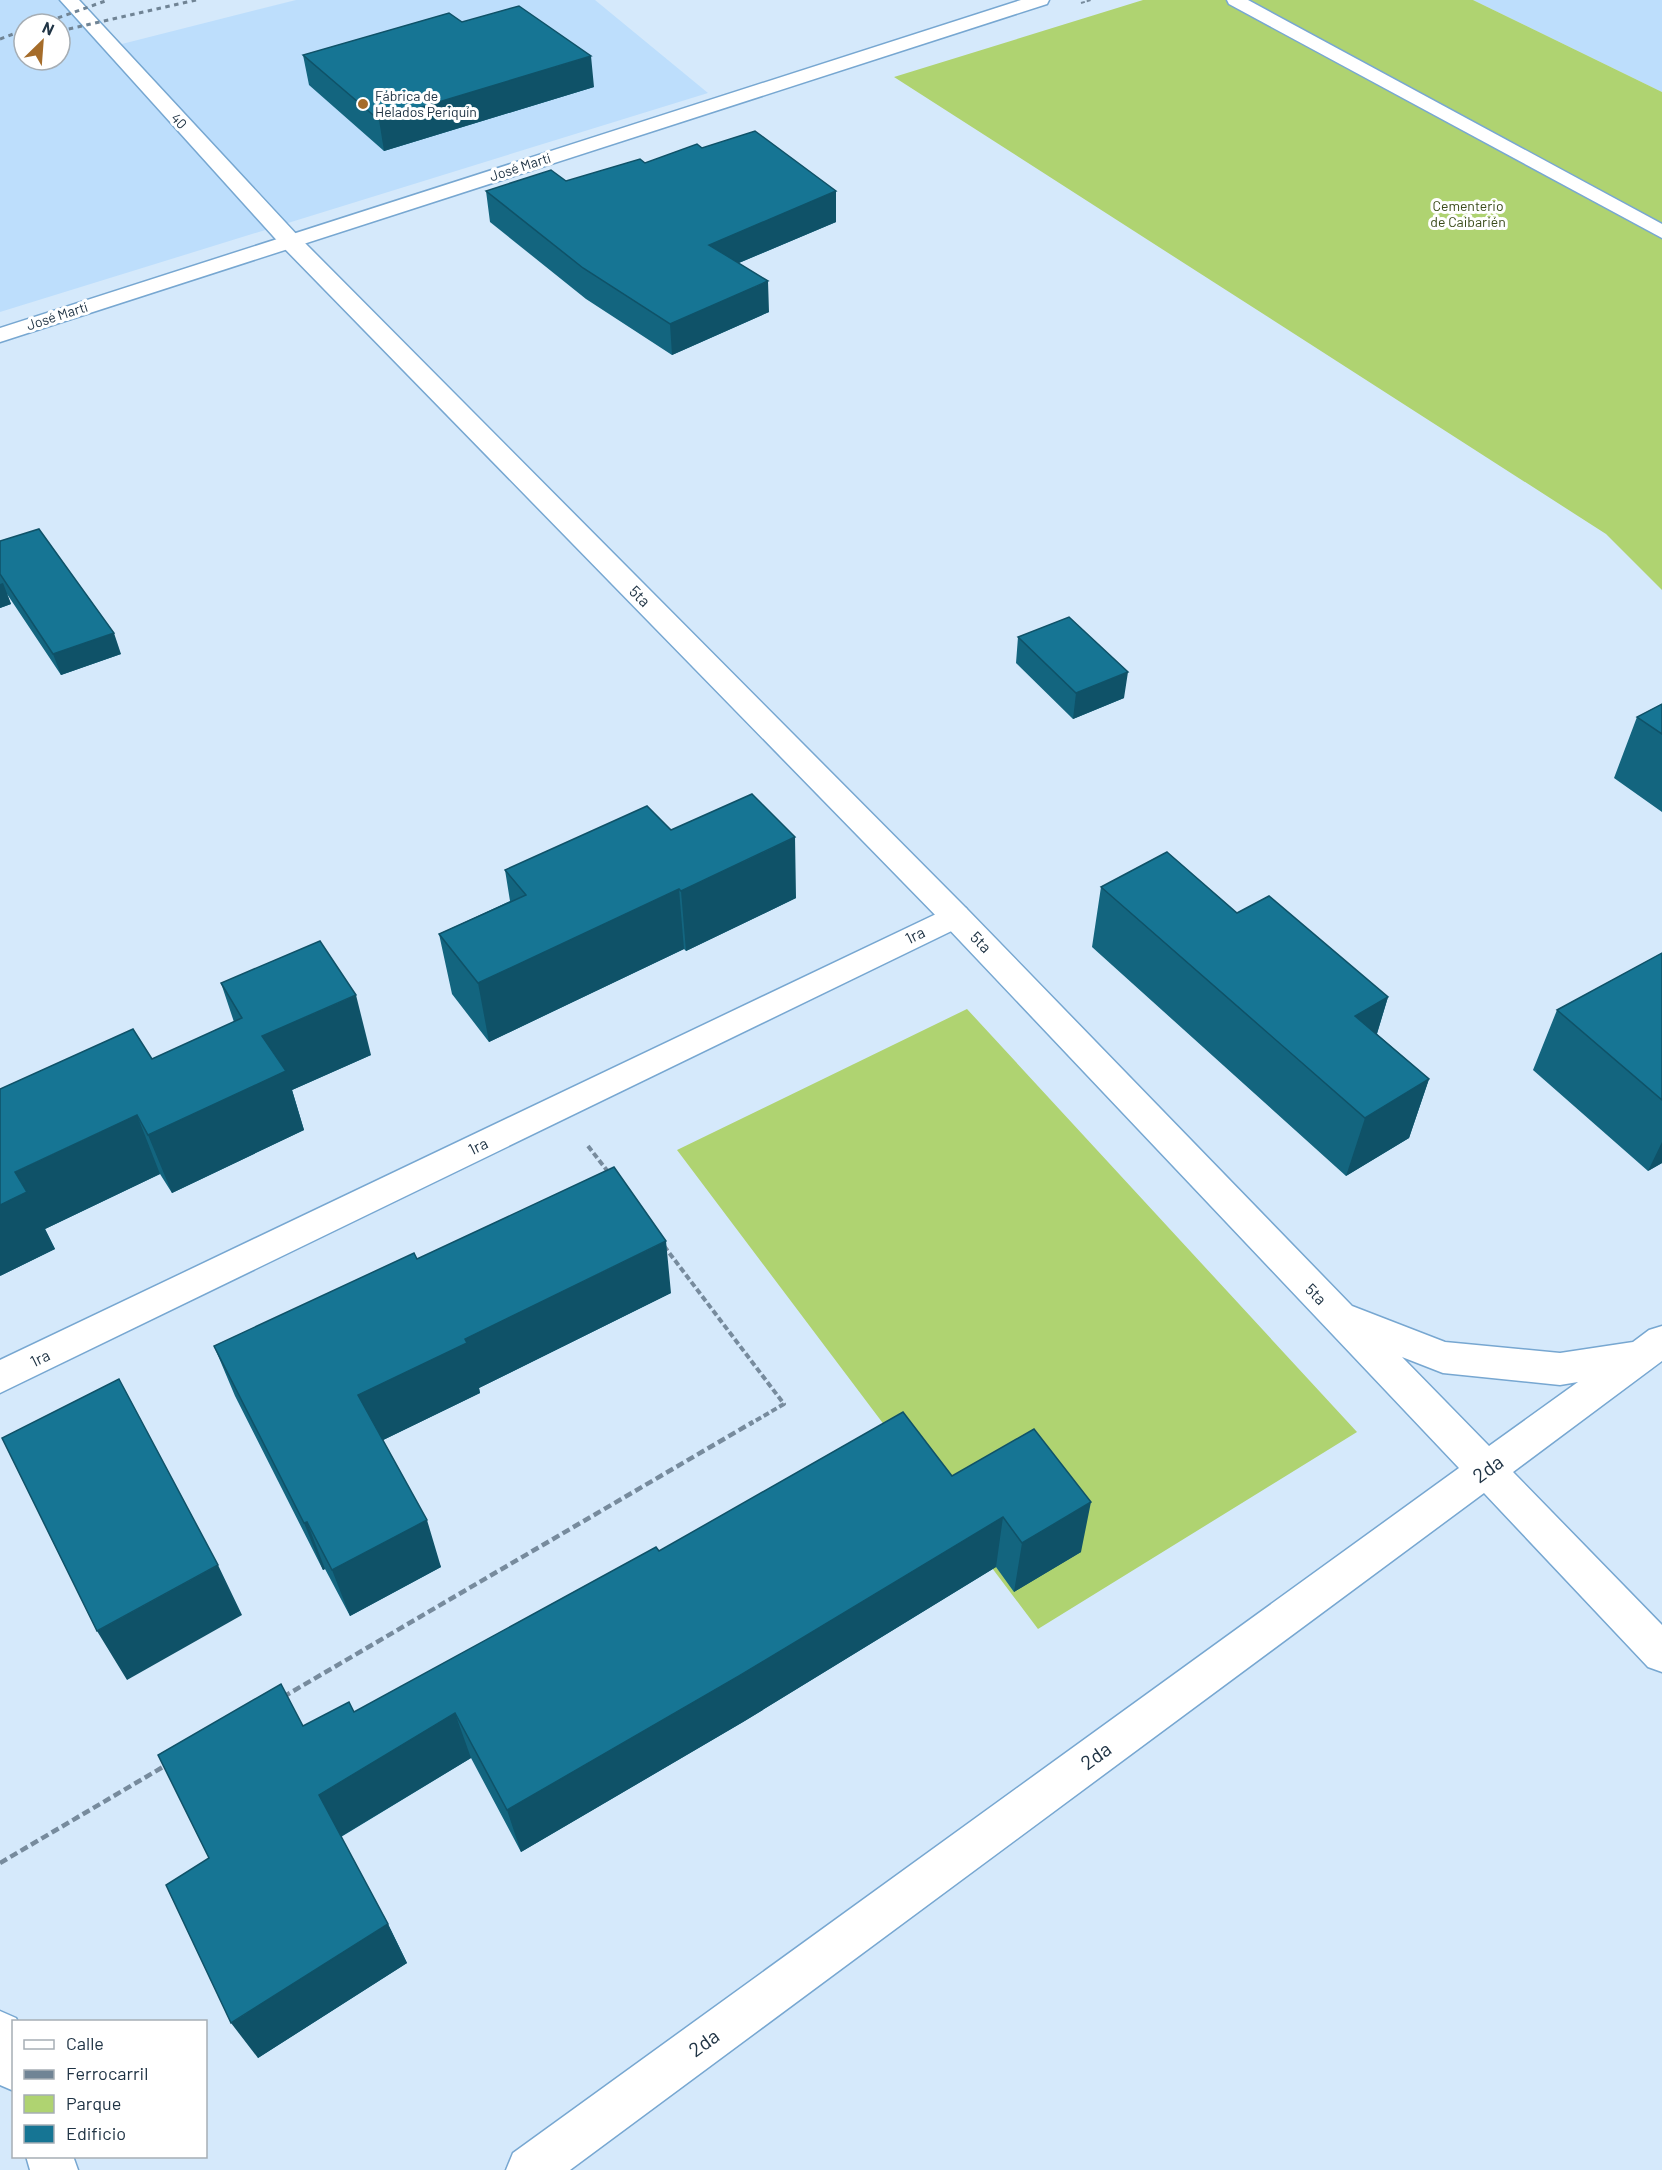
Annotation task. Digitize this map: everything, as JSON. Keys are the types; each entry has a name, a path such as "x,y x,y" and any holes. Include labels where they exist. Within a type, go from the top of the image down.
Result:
{"street":[{"name":"40","path":"69,0 290,241"},
{"name":"José Martí","path":"0,335 1040,0"},
{"name":"5ta","path":"290,241 955,916 1662,1653"},
{"name":"1ra","path":"0,1377 955,916"},
{"path":"1338,1316 1443,1357 1560,1368 1652,1348"},
{"name":"2da","path":"530,2170 1652,1348"},
{"path":"0,2034 12,2063"}],"lane":[{"path":"1235,0 1662,232"}],"path":[{"path":"558,1107 615,1181"},
{"path":"279,1700 784,1404 657,1237"},
{"path":"0,1863 176,1760"}],"shaded area":[{"path":"0,0 63,0 106,48 296,0 595,0 708,93 0,312"},
{"path":"1473,0 1662,0 1662,92"}],"green space":[{"name":"Cementerio de Caibarién","path":"1143,0 1473,0 1662,92 1662,590 1606,534 894,77"},
{"path":"967,1009 1357,1432 1038,1629 677,1150"}],"building":[{"path":"519,6 591,56 379,120 303,55 449,13 462,22"},
{"path":"755,131 836,191 709,245 768,281 670,324 583,268 486,191 551,170 566,181 640,159 645,163 697,144 702,148"},
{"path":"39,529 114,633 53,654 0,574 0,541"},
{"path":"1069,617 1128,672 1076,693 1018,637"},
{"path":"1662,704 1662,734 1637,717"},
{"path":"752,794 795,837 478,983 439,934 526,895 505,870 647,806 671,830"},
{"path":"1167,852 1237,913 1269,896 1388,997 1355,1016 1429,1079 1365,1118 1101,887"},
{"path":"320,941 356,995 262,1036 286,1071 148,1135 137,1115 15,1172 27,1192 0,1205 0,1089 133,1029 152,1059 242,1018 221,983"},
{"path":"1662,953 1662,1100 1557,1010"},
{"path":"614,1167 666,1241 465,1339 467,1343 358,1395 427,1520 332,1570 307,1522 304,1523 214,1346 414,1253 417,1259"},
{"path":"119,1379 218,1565 97,1631 2,1438"},
{"path":"903,1412 952,1476 1034,1429 1091,1502 1022,1543 1003,1517 739,1676 507,1810 455,1713 319,1795 388,1924 231,2023 166,1885 209,1858 158,1755 281,1684 303,1726 349,1702 354,1712 656,1547 659,1551"}],"railway":[{"path":"72,13 108,0"},
{"path":"72,28 196,0"},
{"path":"0,39 12,34"}],"place":[{"name":"Fábrica de Helados Periquín","path":"363,104"}]}
